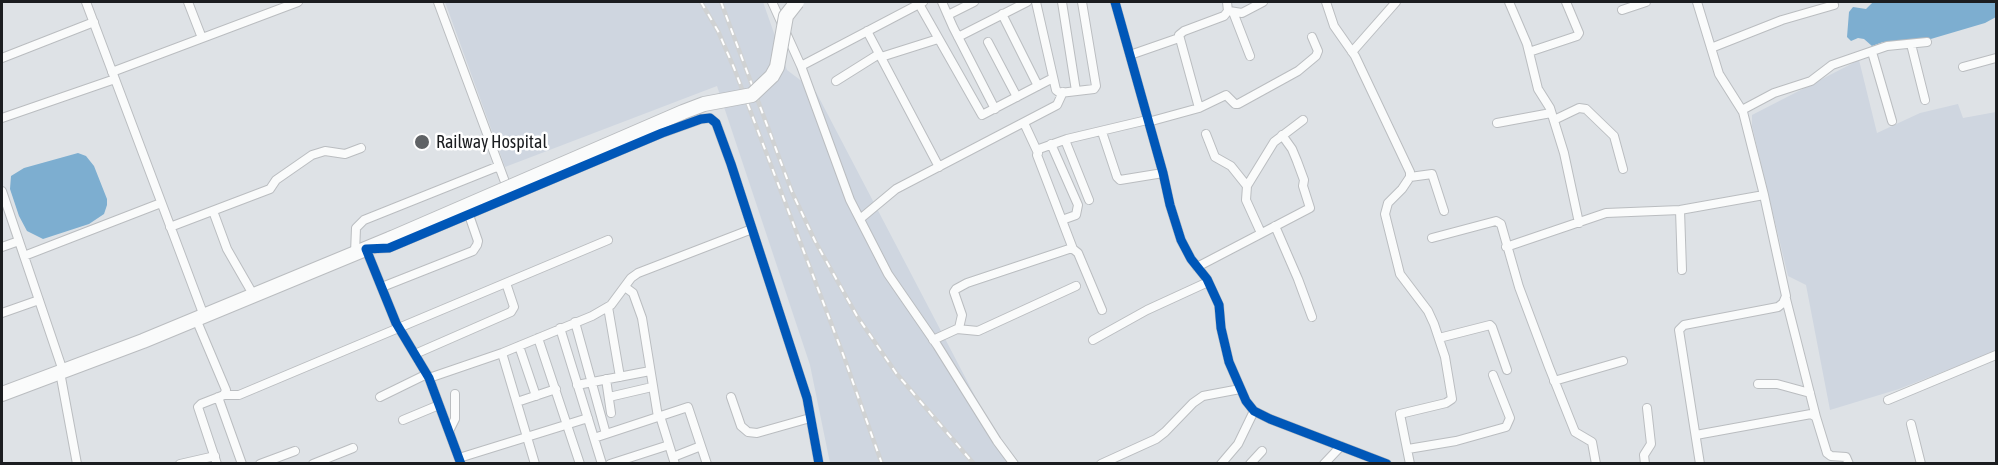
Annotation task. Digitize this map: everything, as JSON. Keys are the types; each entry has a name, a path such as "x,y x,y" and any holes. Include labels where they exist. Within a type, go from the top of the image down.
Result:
{"highway":[{"path":"2,394 254,296 683,112 704,104 752,95 777,68 786,16 797,2"}],"street":[{"path":"86,2 170,227 226,390 221,396"},
{"path":"188,2 202,38"},
{"path":"2,118 298,2"},
{"path":"438,2 510,197"},
{"path":"772,2 801,66 850,200 888,274 1014,464"},
{"path":"942,2 995,109"},
{"path":"948,15 974,2"},
{"path":"958,37 1027,2"},
{"path":"1036,2 1057,92 1076,91 1096,86 1082,2"},
{"path":"1062,2 1076,91"},
{"path":"1115,2 1181,240 1209,282 1219,305 1221,328 1229,362 1246,401 1254,411 1387,464"},
{"path":"1227,2 1250,56"},
{"path":"1130,56 1179,38 1184,30 1230,12 1242,13 1263,2"},
{"path":"1326,2 1334,26 1352,52 1410,172 1410,177 1402,189 1388,203 1385,214 1400,274 1428,311 1445,357 1452,399 1446,403 1400,414 1410,464"},
{"path":"1352,52 1396,2"},
{"path":"1509,2 1529,52 1538,89 1553,117 1564,153 1579,222"},
{"path":"1529,52 1577,36 1579,33 1566,2"},
{"path":"1622,10 1646,2"},
{"path":"1697,2 1721,80 1742,110 1764,195 1786,298 1827,453 1831,456 1846,457 1849,464"},
{"path":"801,66 922,3 938,39 980,114 985,115 1053,78"},
{"path":"1711,48 1788,18 1834,5"},
{"path":"1002,14 1038,86"},
{"path":"2,58 94,22"},
{"path":"867,31 939,167"},
{"path":"1038,153 1040,148 1051,144 1199,108 1226,95 1238,104 1298,71 1317,53 1312,37"},
{"path":"1179,38 1199,108"},
{"path":"836,81 880,55 938,39"},
{"path":"988,42 1017,98"},
{"path":"1742,110 1767,96 1811,81 1832,65 1887,46 1927,42"},
{"path":"1911,44 1925,100"},
{"path":"1872,52 1892,121"},
{"path":"1963,67 1996,58"},
{"path":"860,219 890,193 1057,105 1063,92"},
{"path":"1497,123 1553,117 1579,108 1586,109 1614,136 1623,169"},
{"path":"360,251 389,248 662,133 710,118 716,123 807,398 819,464"},
{"path":"1261,233 1246,200 1247,186 1268,149 1282,135 1303,120"},
{"path":"1024,123 1038,153 1073,249 1078,253 1102,310"},
{"path":"1102,132 1120,180 1163,173"},
{"path":"1206,134 1215,157 1231,166 1247,186"},
{"path":"1197,267 1310,208 1297,161 1282,135"},
{"path":"1065,140 1089,200"},
{"path":"1051,144 1078,205 1076,214 1062,220"},
{"path":"170,227 270,189 276,180 312,155 325,151 345,154 361,148"},
{"path":"499,166 364,220 356,228 360,251 382,287 399,327 428,376 460,461 588,418"},
{"path":"1410,177 1432,174 1444,211"},
{"path":"2,190 62,372 77,464"},
{"path":"1506,247 1606,213 1680,210 1764,195"},
{"path":"24,256 161,203"},
{"path":"1680,210 1682,270"},
{"path":"213,211 227,249 254,296"},
{"path":"382,287 473,250 478,241 469,215"},
{"path":"1432,238 1496,221 1501,224 1519,287 1554,381 1575,432 1593,442 1596,464"},
{"path":"1275,226 1312,317"},
{"path":"380,397 428,376 502,353 575,322 608,307 638,273 752,229"},
{"path":"180,464 216,460 198,407 201,404 221,396 239,395 608,240"},
{"path":"2,247 19,241"},
{"path":"960,328 962,311 954,292 956,289 967,283 1073,249"},
{"path":"1093,340 1147,310 1209,282"},
{"path":"415,354 511,312 514,307 506,283"},
{"path":"933,340 960,328 978,331 1076,286"},
{"path":"625,288 633,293 642,318 652,387 659,417 674,460 701,446"},
{"path":"1700,464 1679,334 1680,328 1684,325 1778,307 1786,298"},
{"path":"2,313 39,300"},
{"path":"608,307 620,377"},
{"path":"575,322 606,434"},
{"path":"1439,338 1490,325 1507,370"},
{"path":"560,328 602,464"},
{"path":"538,338 580,464"},
{"path":"519,346 536,396"},
{"path":"502,353 536,464"},
{"path":"1888,400 1996,355"},
{"path":"1554,381 1623,361"},
{"path":"578,385 650,372"},
{"path":"1408,449 1456,441 1506,427 1510,418 1493,375"},
{"path":"606,379 611,413"},
{"path":"1758,384 1778,384 1810,393"},
{"path":"609,398 652,387"},
{"path":"517,402 556,389"},
{"path":"1101,464 1156,439 1198,399 1240,389"},
{"path":"449,431 455,419 455,394"},
{"path":"221,396 242,464"},
{"path":"731,398 741,426 748,432 757,433 810,418"},
{"path":"403,420 439,405"},
{"path":"594,438 688,407 707,464"},
{"path":"1645,464 1644,455 1651,444 1647,408"},
{"path":"1221,464 1238,444 1254,411"},
{"path":"1696,435 1811,414 1816,417"},
{"path":"1911,424 1921,464"},
{"path":"610,464 669,445"},
{"path":"1324,464 1341,446"},
{"path":"313,464 353,448"},
{"path":"260,464 295,451"},
{"path":"1250,464 1262,451"}],"shaded area":[{"path":"445,2 763,2 787,70 816,92 1010,463 830,463 810,365 717,86 505,167"},
{"path":"1859,60 1877,133 1920,113 1958,104 1963,118 1996,112 1996,351 1899,389 1830,410 1806,285 1788,276 1752,126 1752,115"}],"water":[{"path":"1873,2 1996,2 1996,17 1985,23 1924,41 1883,42 1872,46 1864,39 1858,38 1851,41 1847,37 1849,12 1853,7 1866,9"},
{"path":"78,153 86,156 94,166 107,199 104,214 89,224 43,239 27,231 10,189 11,176 24,168"}],"railway":[{"path":"701,2 718,31 734,68 844,357 882,464"},
{"path":"721,2 792,192 815,241 857,316 896,373 974,464"}],"cycle path":[{"path":"1115,2 1181,240 1191,259 1207,279 1219,305 1221,328 1229,362 1246,401 1254,411 1270,419 1387,464"},
{"path":"461,464 429,378 396,323 366,249 389,248 662,133 710,118 716,123 731,164 807,398 819,464"}],"place":[{"name":"Railway Hospital","path":"422,142"}]}
